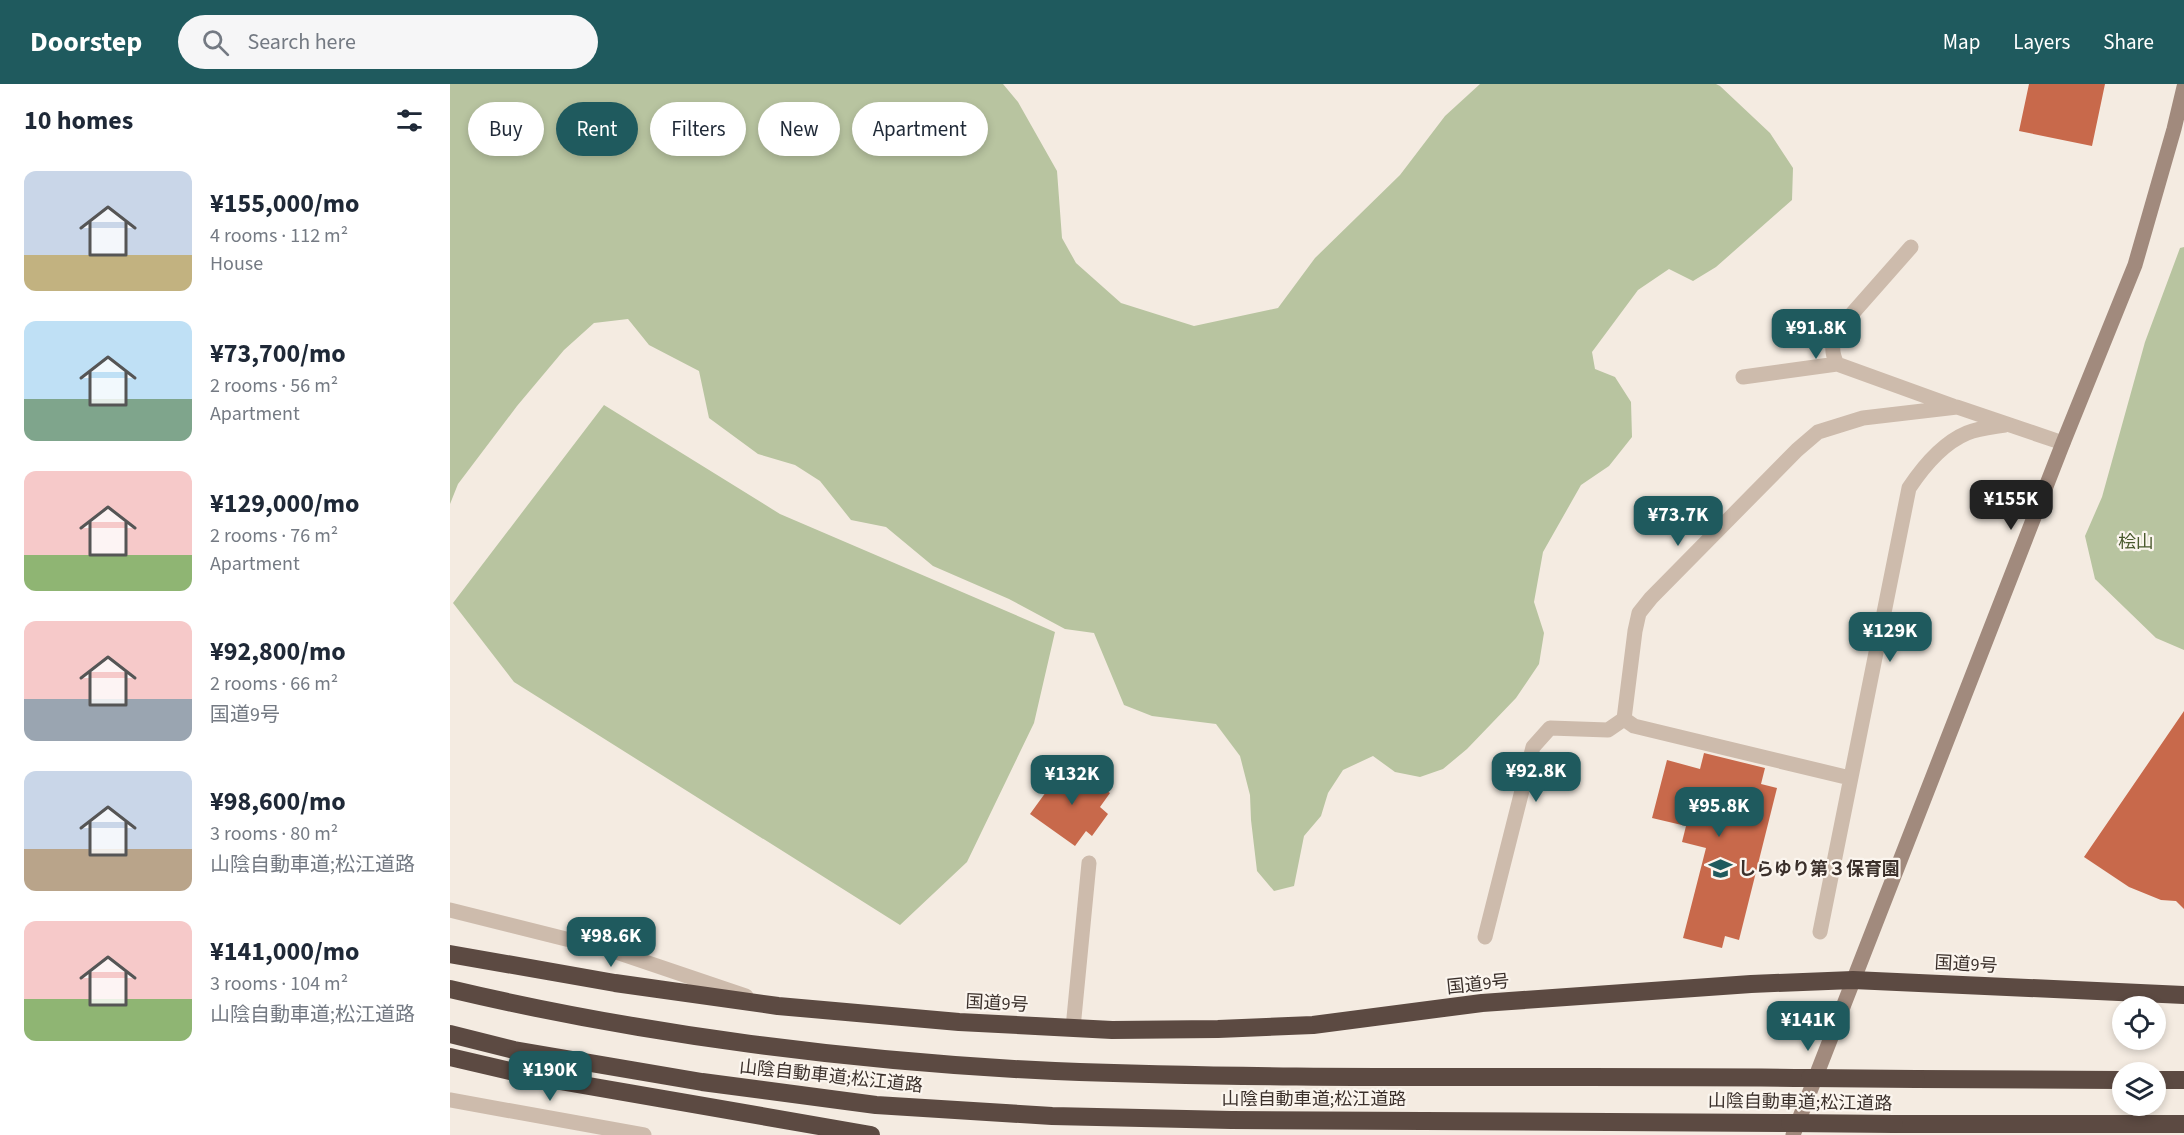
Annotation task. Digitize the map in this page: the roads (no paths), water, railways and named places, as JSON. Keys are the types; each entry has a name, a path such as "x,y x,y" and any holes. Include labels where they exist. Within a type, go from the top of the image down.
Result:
{"highway":[{"name":"国道9号","path":"450,954 615,983 777,1006 959,1022 1112,1030 1313,1025 1482,1003 1751,984 1853,980 2184,995"},
{"name":"山陰自動車道;松江道路","path":"450,989 525,1007 706,1037 878,1059 1053,1071 1226,1075 2112,1080"},
{"name":"山陰自動車道;松江道路","path":"450,1034 514,1050 702,1082 876,1105 1064,1116 1231,1120 2184,1124"},
{"path":"450,1057 531,1077 871,1135"},
{"path":"2166,1080 2184,1080"}],"street":[{"path":"1793,1135 2062,443 2135,265 2184,87"},
{"path":"1837,364 1832,355 1832,344 1836,332 1911,247"},
{"path":"1743,377 1837,364 2062,443"},
{"path":"1485,937 1533,747 1550,728 1608,730 1624,719 1639,613 1651,598 1797,450 1818,432 1863,418 1957,407"},
{"path":"1820,932 1908,488 1921,470 1951,443 1967,433 2008,424"},
{"path":"1624,719 1634,726 1851,778"},
{"path":"1073,1028 1089,863"},
{"path":"450,910 610,950 777,1006"},
{"path":"450,1100 644,1135"}],"place":[{"name":"しらゆり第３保育園","path":"1720,869"}],"park label":[{"name":"桧山","path":"2136,542"}]}
